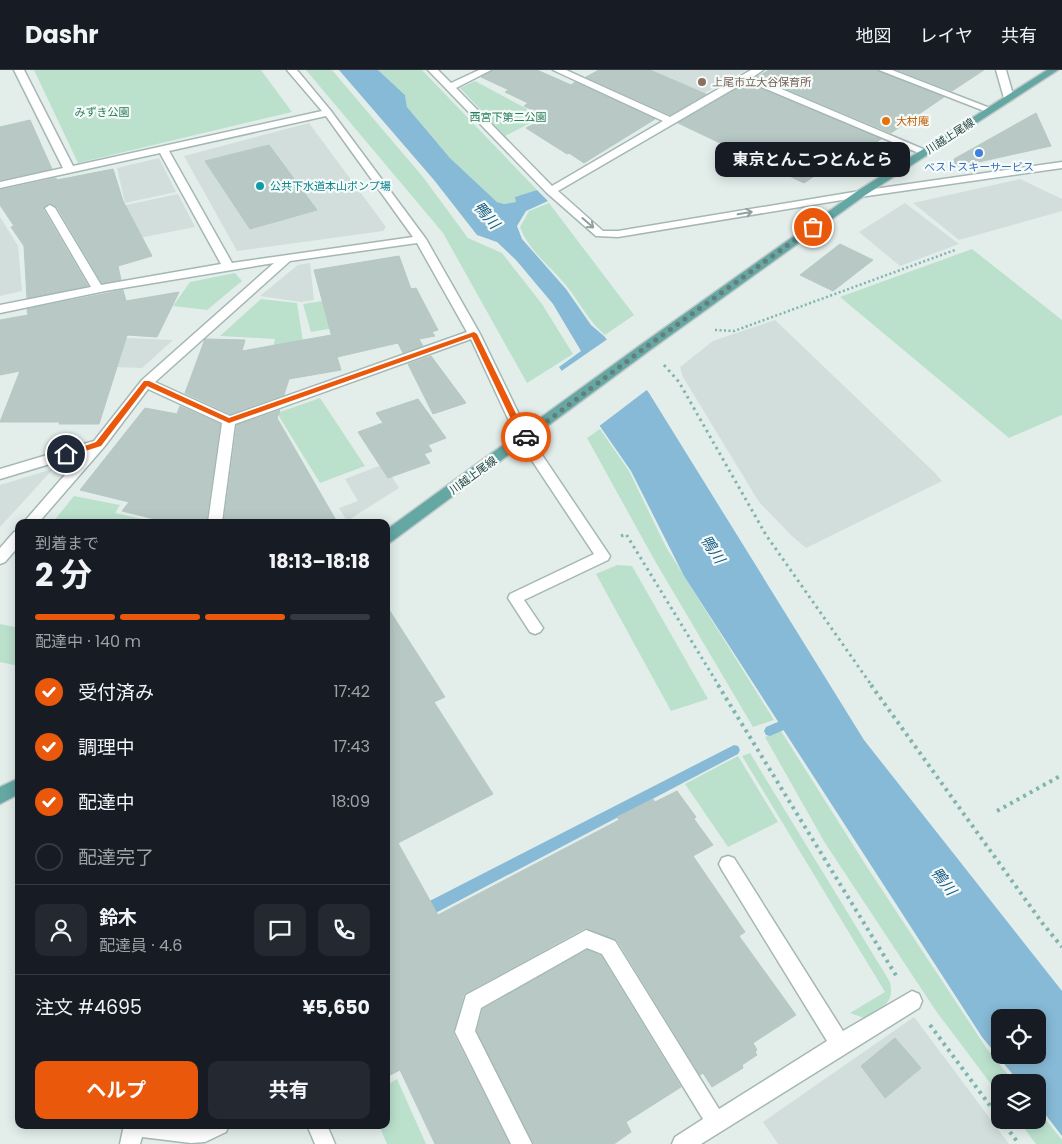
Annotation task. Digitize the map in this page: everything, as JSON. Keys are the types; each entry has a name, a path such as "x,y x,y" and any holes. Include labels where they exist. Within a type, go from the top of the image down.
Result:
{"main road":[{"name":"川越上尾線","path":"390,535 544,424 647,346 860,194 1053,70"},
{"path":"0,796 15,787"}],"street":[{"path":"20,70 70,171"},
{"path":"292,70 328,113 420,239 474,334 524,438 603,556 515,598 535,628"},
{"path":"433,70 551,191 600,234 618,234 860,194 1062,166"},
{"path":"451,87 486,70"},
{"path":"558,70 671,121"},
{"path":"551,191 758,70"},
{"path":"884,70 990,110"},
{"path":"1001,70 1009,98"},
{"path":"746,77 925,152"},
{"path":"0,186 328,113"},
{"path":"164,150 228,266"},
{"path":"50,208 97,288"},
{"path":"0,310 97,288 287,256 420,239"},
{"path":"34,519 99,444 146,383 287,256"},
{"path":"146,383 229,421 474,334"},
{"path":"215,519 229,421"},
{"path":"0,474 99,444"},
{"path":"0,558 15,541"},
{"path":"728,864 840,1044"},
{"path":"522,1144 465,1032 473,1002 586,939 608,947 716,1122"},
{"path":"682,1144 912,1001"},
{"path":"133,1132 192,1133 205,1132 211,1129"},
{"path":"319,1129 325,1144"}],"path":[{"path":"673,328 734,331 955,250"},
{"path":"647,346 679,382 766,535 913,745 1043,924 1062,947"},
{"path":"596,544 626,534 912,1001 991,1107"},
{"path":"997,811 1062,775"},
{"path":"1008,1129 1019,1144"}],"shaded area":[{"name":"上尾市立大谷保育所","path":"651,70 746,70 705,93"},
{"path":"309,123 386,227 383,231 237,251 184,156"},
{"path":"159,158 176,192 125,203 117,168"},
{"path":"1020,179 1062,199 1062,211 959,240 913,203"},
{"path":"178,194 195,227 129,240 126,205"},
{"path":"905,203 959,244 900,266 859,232"},
{"path":"0,217 18,246 22,291 0,296"},
{"path":"310,263 314,300 301,302 260,296 298,265"},
{"path":"775,320 942,481 806,548 791,535 759,502 683,377 680,367 713,341"},
{"path":"104,337 173,340 142,368 90,366"},
{"path":"384,464 399,488 350,519 346,519 339,508 358,501 345,479"},
{"path":"53,469 0,527 0,485"},
{"path":"914,1017 991,1120 991,1129 998,1129 1009,1144 778,1144 763,1122"}],"green space":[{"name":"みずき公園","path":"34,70 261,70 292,112 78,163"},
{"path":"306,70 332,70 423,177 468,238 502,253 542,304 573,354 527,383 443,233"},
{"path":"378,70 422,70 537,190 516,197 516,202 504,204 497,202 450,158 407,107 405,95"},
{"name":"西宮下第二公園","path":"475,81 542,117 505,136 460,88"},
{"path":"549,203 634,315 605,335 590,319 563,281 535,252 520,227 529,211"},
{"path":"972,249 1062,320 1062,415 1009,438 840,297"},
{"path":"235,273 242,281 207,310 173,306 190,282"},
{"path":"261,299 297,303 304,348 273,348 275,339 220,336"},
{"path":"329,300 380,320 311,332 303,304"},
{"path":"320,398 365,466 320,483 277,413"},
{"path":"600,429 629,471 666,547 774,720 753,727 655,561 587,438"},
{"path":"74,496 120,505 115,513 142,519 55,519"},
{"path":"617,565 632,566 708,699 671,711 596,574"},
{"path":"0,624 15,627 15,665 0,662"},
{"path":"781,731 867,867 991,1054 991,1064 999,1064 1007,1074 991,1074 991,1084 936,1011 825,843 765,737"},
{"path":"750,753 890,982 891,996 889,1000 864,1018 850,1013 885,992 742,756"},
{"path":"738,756 778,822 728,847 685,784"},
{"path":"397,1079 426,1144 387,1144 381,1129 390,1129 390,1083"},
{"path":"1046,1120 1062,1140 1062,1144 1036,1144 1025,1129 1046,1129"}],"water":[{"name":"鴨川","path":"339,70 378,70 405,95 407,107 450,158 497,202 504,204 516,202 515,197 537,190 548,201 526,211 517,226 522,239 566,289 591,325 604,336 649,393 864,740 1062,991 1062,1136 1046,1115 1046,1074 1012,1074 1004,1064 1046,1064 1046,1009 991,1009 991,1048 982,1037 684,576 631,471 559,367 581,351 553,304 516,260 497,242 477,235 434,180"}],"pier":[{"path":"609,338 648,389 598,427 560,372"}],"building":[{"path":"493,70 537,70 571,85 575,82 655,119 584,163 526,128 548,117 524,106 528,103 505,92 509,90 481,77"},
{"path":"599,70 650,70 706,94 670,115 586,77"},
{"path":"769,70 877,70 944,97 891,133 757,77"},
{"path":"897,70 984,70 952,91"},
{"path":"747,83 881,139 857,156 849,153 804,183 678,123"},
{"path":"1036,113 1051,146 956,167 954,159"},
{"path":"30,120 52,169 0,180 0,127"},
{"name":"公共下水道本山ポンプ場","path":"269,145 317,210 250,229 205,161"},
{"path":"113,169 123,201 152,256 118,266 121,280 102,283 57,207 49,203 43,209 88,286 27,298 24,246 11,227 14,226 0,205 0,190 56,178 57,180"},
{"path":"840,244 873,260 833,291 800,275"},
{"path":"399,256 411,289 416,288 438,330 432,332 435,336 419,339 423,346 403,353 398,343 337,357 341,370 289,379 284,395 230,414 185,393 205,339 245,340 242,351 331,335 337,356 314,270"},
{"path":"123,290 126,301 179,292 157,337 127,335 99,424 0,422 20,371 0,375 0,320 28,315 27,309"},
{"path":"431,356 466,403 433,414 408,364"},
{"path":"418,399 446,438 428,445 432,451 424,454 430,463 388,478 358,432 383,423 376,413"},
{"path":"180,406 220,424 206,519 155,519 122,511 129,502 80,490 145,408 177,414"},
{"path":"280,410 277,418 335,519 224,519 237,425"},
{"path":"390,611 445,697 434,702 493,794 398,843 438,915 619,820 617,817 653,799 655,802 677,791 713,845 693,856 745,932 739,936 796,1015 753,1043 757,1050 755,1052 757,1055 742,1065 743,1068 712,1087 703,1073 700,1075 617,940 585,928 464,994 453,1033 509,1144 435,1144 400,1070 390,1075"},
{"path":"587,950 601,956 681,1087 626,1122 631,1132 614,1144 534,1144 477,1031 483,1009"},
{"path":"895,1038 921,1068 885,1098 861,1066"}],"waterway":[{"path":"770,731 794,720"},
{"path":"421,913 734,750"}],"way so far":[{"path":"526,437 646,347 813,227"}],"place":[{"name":"上尾市立大谷保育所","path":"702,82"},
{"name":"大村庵","path":"886,121"},
{"name":"ベストスキーサービス","path":"979,153"},
{"name":"公共下水道本山ポンプ場","path":"260,186"},
{"name":"東京とんこつとんとら","path":"813,227"}],"route":[{"path":"66,454 99,444 146,383 229,421 474,334 524,438 526,437"}]}
